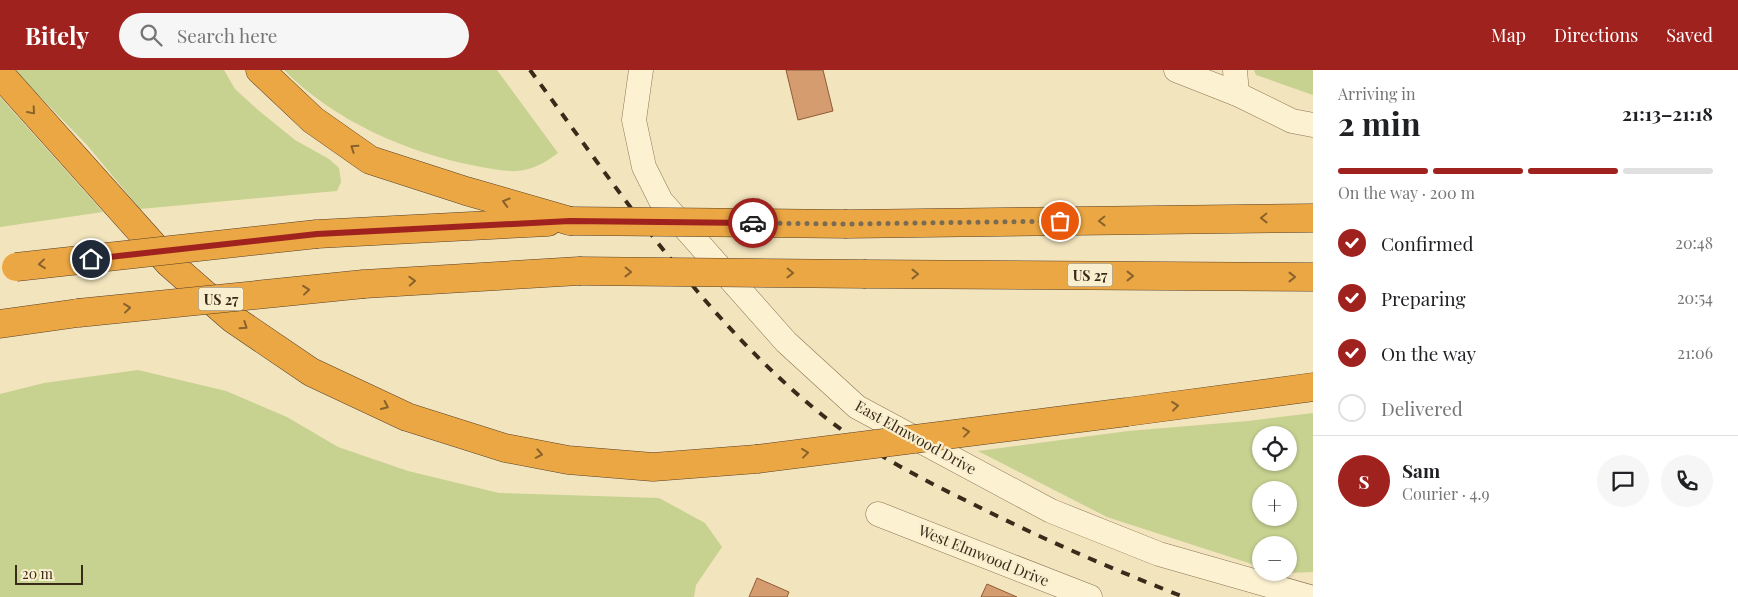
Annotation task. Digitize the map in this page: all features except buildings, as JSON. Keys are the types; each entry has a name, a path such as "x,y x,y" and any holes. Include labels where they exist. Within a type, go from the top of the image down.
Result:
{"highway":[{"path":"263,73 313,120 370,160 466,191 570,221"},
{"path":"0,74 169,263 233,319 311,372 407,417 505,448 568,460 653,467 756,460 1313,387"},
{"path":"8,268 317,234 570,221 846,224 1313,218"},
{"name":"US 27","path":"0,324 364,284 579,271 1313,277"}],"street":[{"name":"East Elmwood Drive","path":"641,70 634,120 644,166 661,201 786,342 858,407 1051,511 1159,554 1308,593"},
{"path":"1176,70 1237,94 1292,121 1313,125"},
{"path":"1235,70 1237,94"},
{"name":"West Elmwood Drive","path":"878,514 1090,597"}],"green space":[{"path":"14,70 224,70 235,89 258,110 295,140 329,159 339,168 341,182 337,191 140,209 87,145"},
{"path":"284,70 497,70 558,153 534,167 512,171 476,166 424,153 372,132 348,119 303,88"},
{"path":"1254,70 1313,70 1313,95 1256,75"},
{"path":"0,97 103,212 0,227"},
{"path":"138,370 226,391 287,417 338,447 408,471 499,493 659,498 705,523 722,547 696,585 694,597 0,597 0,394 44,383"},
{"path":"1313,413 1313,572 1297,573 1297,536 1252,536 1252,564 1107,517 978,451 1128,431 1248,421"}],"railway":[{"path":"530,70 632,209 703,298 742,341 783,381 826,418 878,454 952,494 1076,553 1184,597"}],"way so far":[{"path":"753,223 846,224 1060,221"}],"route":[{"path":"91,259 317,234 570,221 753,223"}]}
